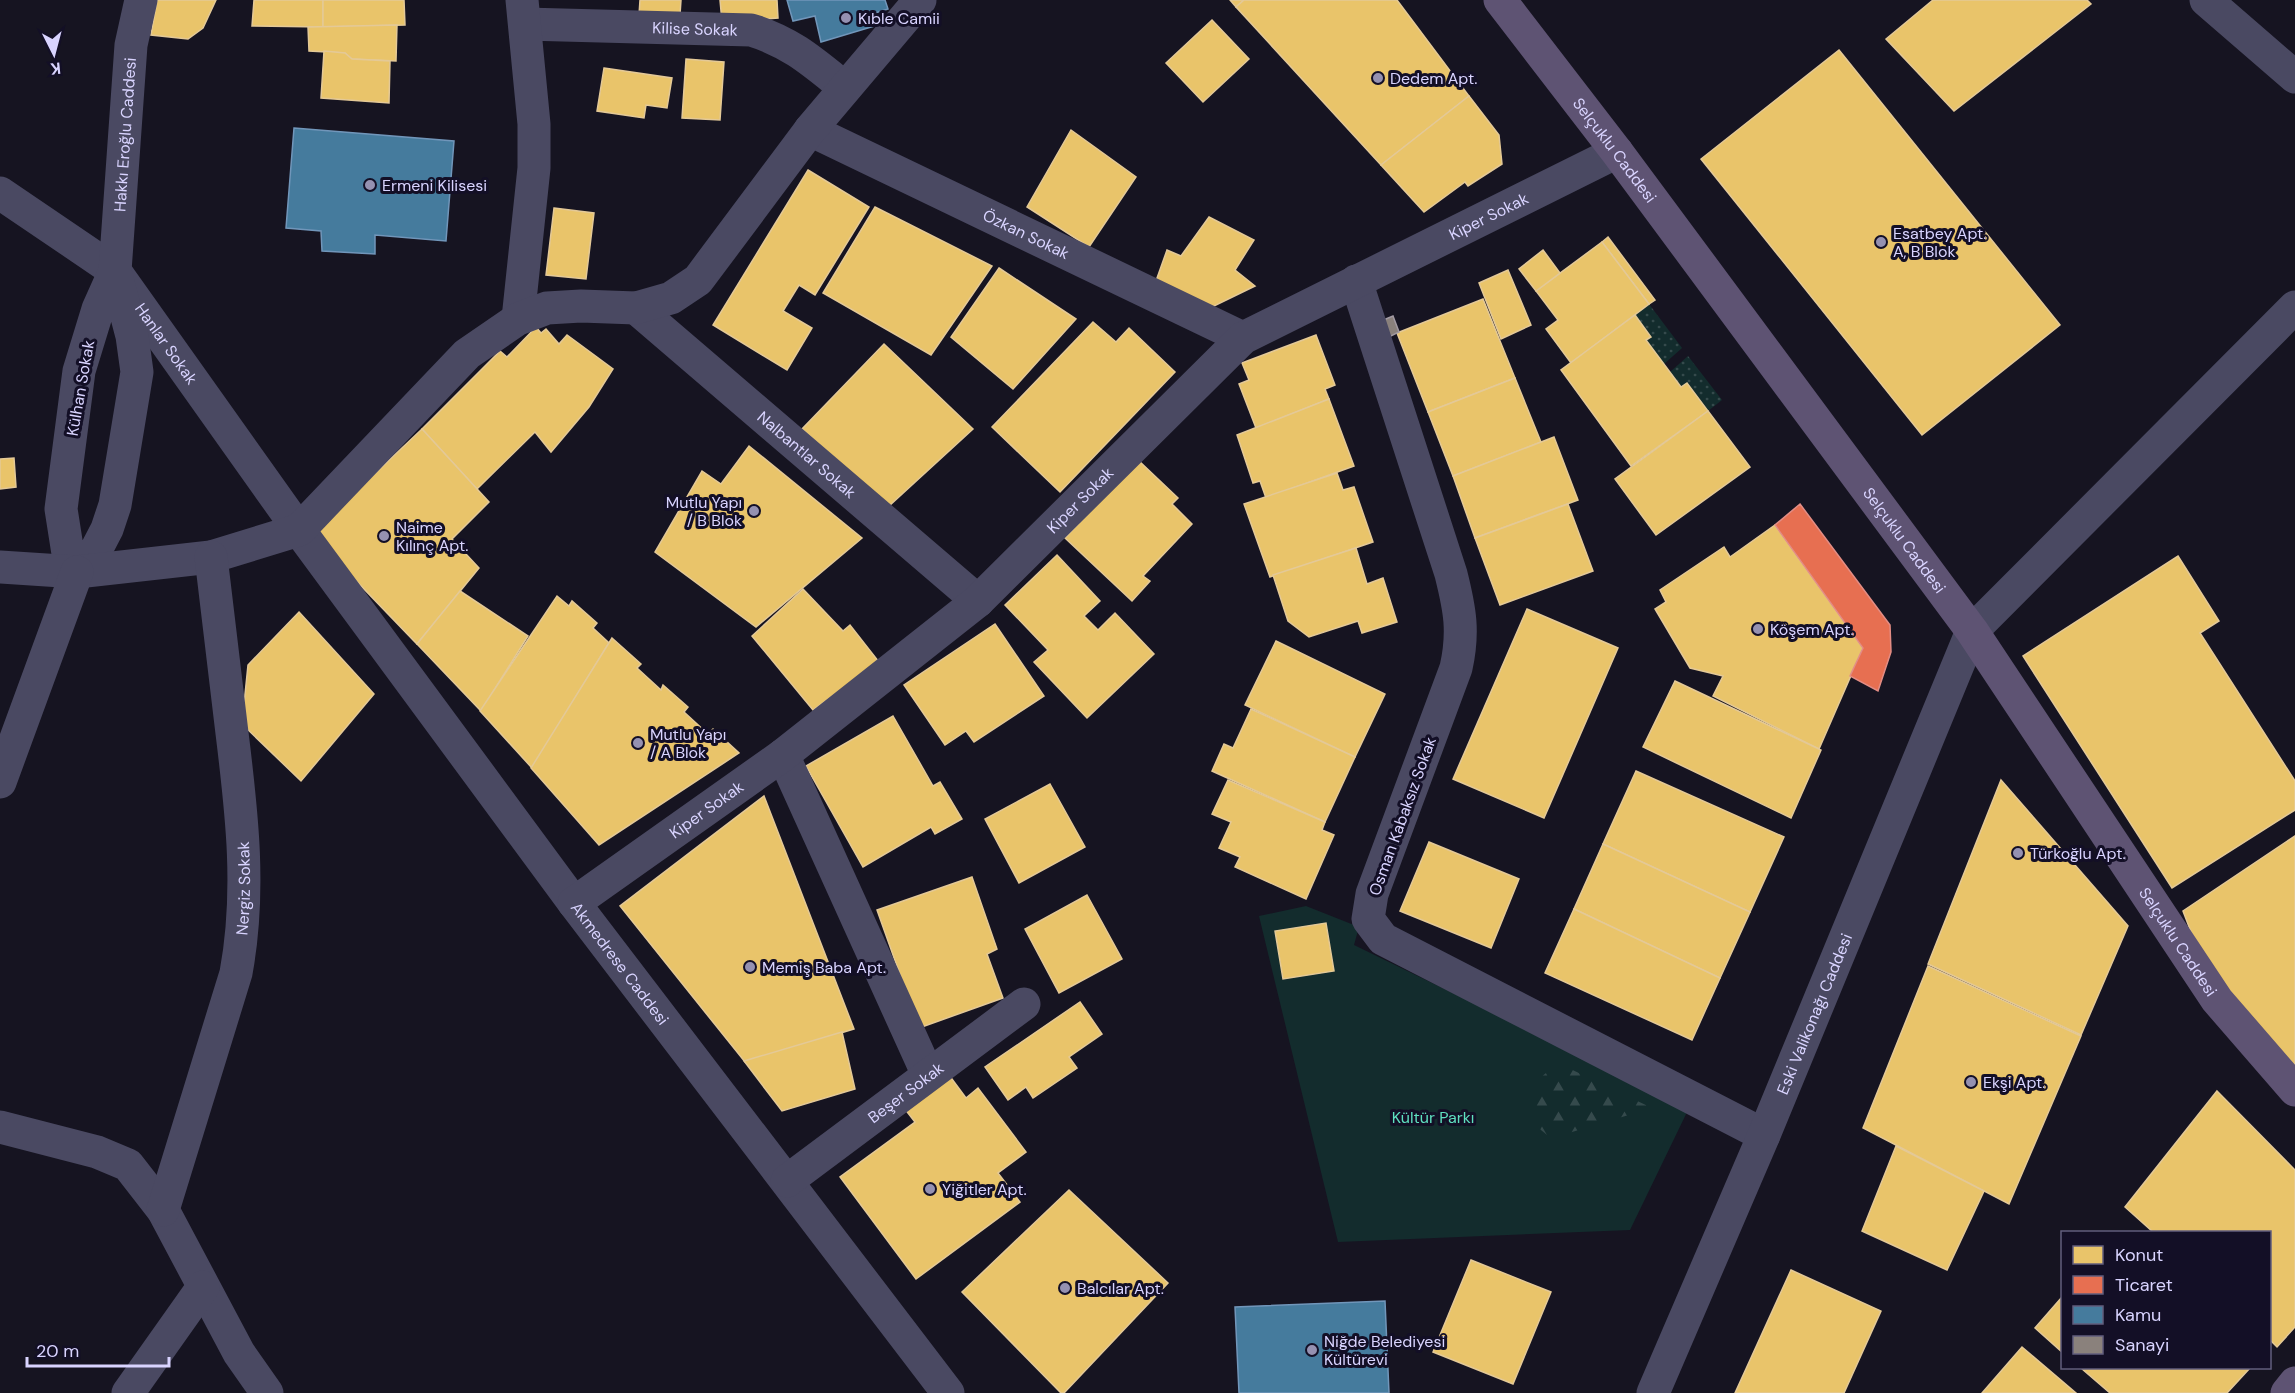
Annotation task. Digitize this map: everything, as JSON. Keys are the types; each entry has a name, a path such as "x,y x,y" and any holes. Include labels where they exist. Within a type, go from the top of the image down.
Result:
{"main road":[{"name":"Selçuklu Caddesi","path":"1500,0 1617,152 1972,631 2217,1000 2295,1090"},
{"path":"2287,1393 2295,1383"}],"street":[{"name":"Hakkı Eroğlu Caddesi","path":"115,271 130,45 141,0"},
{"path":"0,567 77,572 211,557 299,530 467,354 518,319 547,308 582,306 636,308 671,298 698,280 810,130 920,0"},
{"path":"2206,0 2295,77"},
{"name":"Kilise Sokak","path":"518,319 534,168 534,124 524,12 752,30 777,38 846,88"},
{"name":"Özkan Sokak","path":"810,130 1243,338"},
{"name":"Kiper Sokak","path":"574,903 783,755 978,601 1243,338 1617,152"},
{"name":"Hanlar Sokak","path":"0,193 115,271 299,530"},
{"name":"Külhan Sokak","path":"77,572 69,560 61,509 79,371 98,309 115,271"},
{"path":"0,782 77,572 94,554 115,504 137,372 132,336 115,271"},
{"name":"Osman Kabaksız Sokak","path":"1356,280 1451,574 1460,610 1462,640 1456,668 1372,894 1368,919 1383,939 1764,1135"},
{"path":"1972,631 2295,307"},
{"name":"Nalbantlar Sokak","path":"636,308 978,601"},
{"name":"Akmedrese Caddesi","path":"299,530 574,903 948,1393"},
{"name":"Nergiz Sokak","path":"162,1210 236,973 244,933 246,880 242,815 211,557"},
{"name":"Eski Valikonağı Caddesi","path":"1653,1393 1764,1135 1972,631"},
{"path":"783,755 928,1076"},
{"name":"Beşer Sokak","path":"787,1181 1024,1004"},
{"path":"0,1127 97,1152 128,1165 162,1210 239,1353 267,1393"},
{"path":"128,1393 203,1287"}],"green space":[{"path":"1649,304 1682,348 1664,364 1646,340 1651,336 1635,315"},
{"path":"1688,356 1722,400 1708,411 1687,383 1681,387 1670,372"},
{"name":"Kültür Parkı","path":"1306,906 1359,927 1354,945 1689,1108 1630,1230 1338,1242 1259,916"},
{"path":"1560,1064 1652,1108 1552,1138 1532,1119 1529,1099 1532,1089 1539,1080"}],"building: Konut":[{"path":"157,0 216,0 203,28 188,39 151,35"},
{"path":"254,0 323,0 323,27 252,26"},
{"path":"323,0 404,0 405,25 323,27"},
{"path":"640,0 681,0 680,15 639,15"},
{"path":"720,0 777,0 778,18 722,22"},
{"path":"1230,0 1244,0 1236,7"},
{"name":"Dedem Apt.","path":"1244,0 1397,0 1469,96 1381,165 1236,7"},
{"path":"1933,0 2087,0 2091,4 1954,111 1886,39"},
{"path":"1212,20 1249,59 1203,102 1166,63"},
{"path":"397,25 396,61 352,59 345,53 309,51 308,27"},
{"name":"Esatbey Apt. A, B Blok","path":"1839,50 2060,325 1922,435 1701,159"},
{"path":"324,51 345,53 352,59 390,61 389,103 321,98"},
{"path":"686,59 724,62 720,120 682,118"},
{"path":"604,68 672,78 667,108 646,105 644,118 597,111"},
{"path":"1469,96 1499,135 1502,164 1468,186 1465,182 1424,212 1381,165"},
{"path":"1071,130 1136,177 1089,247 1027,207"},
{"path":"808,170 869,207 815,295 799,285 783,311 812,328 787,370 713,325"},
{"path":"875,207 992,266 931,355 823,293"},
{"path":"554,208 594,213 586,279 546,275"},
{"path":"1209,217 1254,240 1235,270 1255,286 1208,309 1156,281 1167,250 1181,256"},
{"path":"1608,237 1655,300 1649,304 1602,242"},
{"path":"1602,242 1649,304 1571,363 1546,329 1558,320 1536,291"},
{"path":"1543,250 1560,273 1536,291 1519,269"},
{"path":"999,268 1076,319 1013,389 951,337"},
{"path":"1508,270 1531,325 1501,339 1479,283"},
{"path":"1483,299 1515,378 1428,412 1397,333"},
{"path":"1635,315 1651,337 1646,340 1681,387 1687,383 1708,411 1631,466 1561,370"},
{"path":"1093,322 1116,342 1129,328 1175,372 1060,492 992,427"},
{"path":"536,327 541,333 546,329 559,344 567,335 613,369 589,407 551,452 535,432 477,489 422,429 500,351 507,357"},
{"path":"1316,335 1335,385 1325,389 1329,399 1256,428 1239,384 1249,380 1242,363"},
{"path":"884,344 973,429 889,506 802,429"},
{"path":"1515,378 1541,442 1453,476 1428,412"},
{"path":"1329,399 1354,466 1266,498 1260,481 1253,483 1237,435"},
{"path":"1708,411 1750,467 1656,535 1615,479"},
{"name":"Naime Kılınç Apt.","path":"422,429 489,502 452,539 479,568 417,644 311,534"},
{"path":"1554,437 1578,500 1475,538 1453,476"},
{"name":"Mutlu Yapı / B Blok","path":"749,446 862,538 756,627 655,552 702,471 721,484"},
{"path":"14,458 16,487 0,489 0,459"},
{"path":"1138,460 1178,498 1172,504 1192,524 1143,576 1150,581 1132,601 1065,538"},
{"path":"1337,473 1343,490 1354,487 1373,542 1270,577 1244,504"},
{"path":"1568,504 1593,571 1500,605 1475,538"},
{"name":"Köşem Apt.","path":"1775,525 1863,648 1819,749 1713,696 1723,676 1690,668 1655,609 1666,602 1660,590 1724,547 1730,557"},
{"path":"1356,548 1367,584 1383,578 1397,622 1362,633 1358,621 1309,637 1288,621 1273,575"},
{"path":"1057,555 1100,601 1084,616 1098,630 1115,613 1154,654 1087,718 1034,662 1048,650 1005,605"},
{"path":"2178,556 2219,621 2200,633 2295,781 2295,810 2172,888 2023,656"},
{"path":"803,589 843,631 850,625 879,662 813,710 752,636"},
{"path":"460,591 528,636 481,711 417,644"},
{"path":"557,596 569,606 572,601 597,623 593,628 609,643 532,768 480,711"},
{"path":"1527,609 1618,648 1544,818 1453,779"},
{"path":"299,612 374,694 301,781 242,724 248,665"},
{"path":"995,624 1044,696 974,742 966,731 945,745 904,685"},
{"name":"Mutlu Yapı / A Blok","path":"612,638 641,664 637,668 661,690 663,685 688,707 684,712 708,734 713,729 739,753 599,845 531,768"},
{"path":"1276,641 1385,694 1355,757 1245,705"},
{"path":"1675,681 1821,750 1791,818 1643,747"},
{"path":"1251,709 1355,757 1325,822 1212,771 1224,744 1233,748"},
{"path":"893,716 933,786 940,782 962,819 935,834 931,827 863,867 806,766"},
{"path":"1636,771 1784,837 1750,912 1603,844"},
{"path":"1228,780 1325,822 1322,830 1334,835 1306,899 1235,867 1240,857 1219,848 1231,822 1212,814"},
{"name":"Türkoğlu Apt.","path":"2001,780 2128,926 2081,1035 1928,964"},
{"path":"1050,784 1085,847 1019,883 985,819"},
{"name":"Memiş Baba Apt.","path":"764,796 854,1029 745,1062 620,906"},
{"path":"2295,836 2295,1068 2217,1000 2183,911"},
{"path":"1429,842 1519,879 1491,948 1400,911"},
{"path":"1603,844 1750,912 1720,978 1574,909"},
{"path":"972,877 997,949 987,954 1003,998 919,1028 877,910"},
{"path":"1087,895 1122,959 1059,993 1025,929"},
{"path":"1574,909 1720,978 1692,1040 1545,973"},
{"path":"1326,923 1334,971 1283,979 1275,931"},
{"name":"Ekşi Apt.","path":"1928,966 2081,1036 2009,1204 1863,1128"},
{"path":"1080,1002 1102,1034 1069,1057 1077,1068 1033,1098 1026,1087 1008,1100 985,1067"},
{"path":"842,1032 855,1089 782,1111 744,1061"},
{"name":"Yiğitler Apt.","path":"949,1075 966,1098 978,1088 1026,1152 998,1173 1020,1202 916,1279 840,1177 915,1122 904,1108"},
{"path":"2217,1091 2295,1170 2295,1327 2277,1347 2271,1341 2271,1231 2152,1231 2125,1207"},
{"path":"1896,1146 1984,1191 1947,1270 1862,1231"},
{"name":"Balcılar Apt.","path":"1069,1190 1168,1283 1064,1393 1061,1393 962,1292"},
{"path":"1471,1260 1551,1292 1513,1384 1433,1352"},
{"path":"1791,1270 1881,1311 1844,1393 1735,1393"},
{"path":"2061,1298 2061,1351 2035,1328"},
{"path":"2022,1347 2076,1393 1982,1393"},
{"path":"2082,1369 2249,1369 2227,1393 2110,1393"}],"building: Ticaret":[{"path":"1800,504 1890,625 1891,652 1878,691 1850,676 1863,648 1775,525"}],"building: Kamu":[{"name":"Kıble Camii","path":"787,0 885,0 888,9 875,13 878,25 821,42 815,16 793,21"},
{"name":"Ermeni Kilisesi","path":"294,128 454,141 446,241 375,235 375,254 322,251 321,231 286,228"},
{"name":"Niğde Belediyesi Kültürevi","path":"1385,1301 1389,1393 1239,1393 1235,1307"}],"building: Sanayi":[{"path":"1393,316 1399,332 1387,338 1381,321"}],"place":[{"name":"Kıble Camii","path":"846,18"},
{"name":"Dedem Apt.","path":"1378,78"},
{"name":"Ermeni Kilisesi","path":"370,185"},
{"name":"Esatbey Apt. A, B Blok","path":"1881,242"},
{"name":"Mutlu Yapı / B Blok","path":"754,511"},
{"name":"Naime Kılınç Apt.","path":"384,536"},
{"name":"Köşem Apt.","path":"1758,629"},
{"name":"Mutlu Yapı / A Blok","path":"638,743"},
{"name":"Türkoğlu Apt.","path":"2018,853"},
{"name":"Memiş Baba Apt.","path":"750,967"},
{"name":"Ekşi Apt.","path":"1971,1082"},
{"name":"Yiğitler Apt.","path":"930,1189"},
{"name":"Balcılar Apt.","path":"1065,1288"},
{"name":"Niğde Belediyesi Kültürevi","path":"1312,1350"}]}
